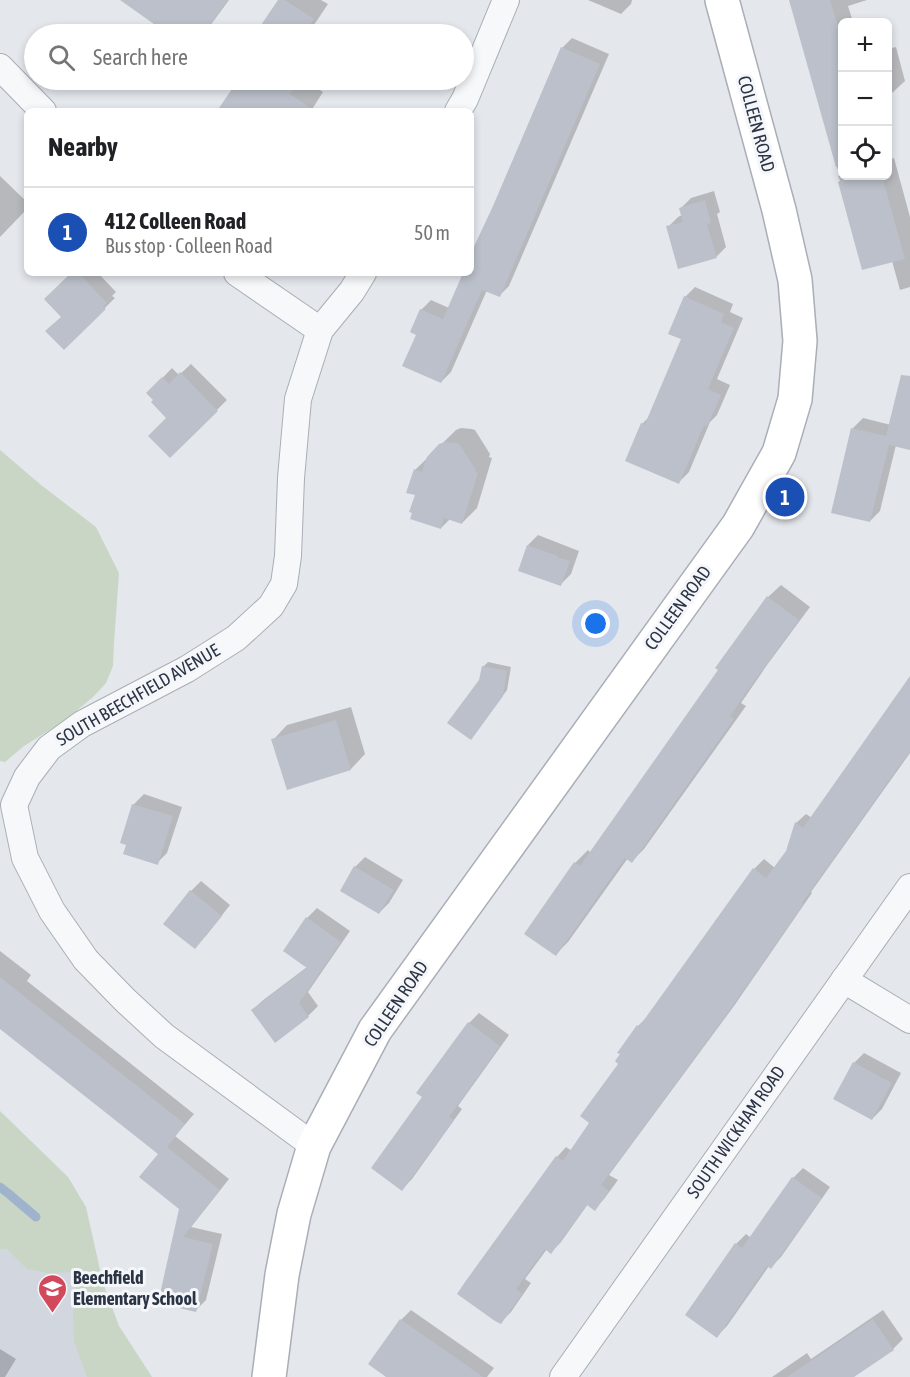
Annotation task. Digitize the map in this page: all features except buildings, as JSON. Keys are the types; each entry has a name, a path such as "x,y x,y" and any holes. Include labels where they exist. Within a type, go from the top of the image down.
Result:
{"street":[{"path":"474,77 506,0"},
{"name":"COLLEEN ROAD","path":"314,1146 375,1030 738,526 779,453 795,399 800,341 795,280 779,210 722,0"},
{"path":"0,67 40,108"},
{"path":"460,108 469,90"},
{"path":"241,276 320,330"},
{"name":"SOUTH BEECHFIELD AVENUE","path":"314,1146 164,1036 86,960 51,911 25,858 7,800 49,748 82,724 187,669 236,638 271,606 284,584 288,556 291,478 298,399 320,330 352,291 361,276"},
{"name":"SOUTH WICKHAM ROAD","path":"563,1377 910,887"},
{"path":"844,980 910,1020"},
{"path":"269,1377 284,1265 294,1214 314,1146"}],"shaded area":[{"name":"Beechfield Elementary School","path":"0,1207 85,1259 132,1377 0,1377"}],"green space":[{"path":"0,450 96,527 119,573 113,666 106,683 64,721 24,746 5,762 0,761"},
{"path":"0,1111 68,1177 86,1207 103,1283 119,1326 152,1377 87,1377 74,1341 75,1277 70,1272 49,1273 27,1269 7,1249 0,1249"}],"waterway":[{"path":"0,1187 36,1217"}],"place":[{"name":"412 Colleen Road","path":"785,497"},
{"name":"Beechfield Elementary School","path":"52,1314"}]}
